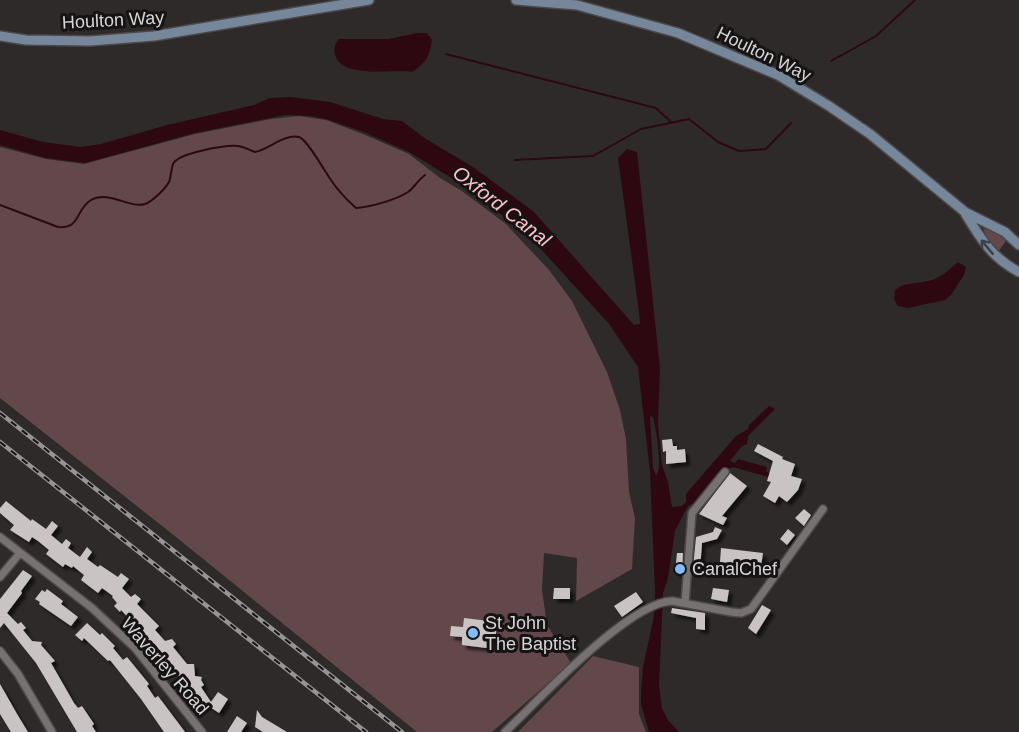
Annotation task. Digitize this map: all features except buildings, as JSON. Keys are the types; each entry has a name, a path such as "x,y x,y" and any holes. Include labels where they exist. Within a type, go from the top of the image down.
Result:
{"street":[{"name":"Houlton Way","path":"0,36 90,41 153,36 369,0"},
{"name":"Houlton Way","path":"516,0 577,5 678,33 778,75 830,106 870,134 965,212 1005,232 1019,245"},
{"name":"Houlton Way","path":"965,212 984,244 998,259 1019,272"},
{"path":"686,603 692,513 725,472"},
{"path":"505,732 580,658 647,608 665,601 741,613 751,609 823,509"},
{"name":"Waverley Road","path":"0,537 92,608 135,648 202,732"},
{"path":"0,578 20,553"},
{"path":"0,651 18,674 52,732"}],"shaded area":[{"path":"299,116 326,120 409,154 506,224 549,270 572,301 607,372 620,410 626,439 629,492 635,518 632,569 576,601 577,558 544,553 542,590 547,625 571,663 492,732 417,732 0,398 0,147 46,159 84,164 195,134 271,119"},
{"path":"983,228 1008,238 998,252 987,239"},
{"path":"593,656 639,667 639,714 646,732 518,732"}],"water":[{"path":"427,33 432,40 426,59 412,72 348,68 341,64 335,54 334,47 339,39 388,39"},
{"name":"Oxford Canal","path":"291,97 330,102 383,119 402,121 426,139 473,167 534,212 634,325 640,324 639,312 618,158 627,149 637,152 660,368 658,424 662,465 668,482 672,507 682,506 686,502 686,494 736,436 748,429 749,425 769,406 775,409 748,436 747,444 742,446 730,461 735,463 738,459 767,467 766,471 770,474 768,477 733,467 720,473 696,502 688,506 675,531 668,578 663,593 659,685 662,708 668,720 679,732 649,732 641,704 643,667 654,616 655,592 650,472 638,367 609,324 530,237 463,185 409,152 364,132 310,116 285,115 195,133 85,163 46,158 0,145 0,130 43,142 81,147 101,144 167,125 254,105 270,98","holes":["650,416 653,417 659,457 656,476 653,468"]},
{"path":"958,262 966,267 964,275 945,300 908,308 898,306 894,299 895,290 899,287 937,278"}],"waterway":[{"path":"831,61 876,36 915,0"},
{"path":"446,54 656,108 671,122"},
{"path":"515,160 593,156 641,129 689,119 718,142 739,151 766,149 791,123"},
{"path":"0,205 58,227 65,227 74,222 91,200 105,197 133,204 145,204 167,185 173,164 183,156 202,150 232,146 240,146 255,152 293,137 299,137 307,143 336,188 356,208 383,203 403,195 425,175"}],"railway":[{"path":"0,413 402,732"},
{"path":"0,442 366,732"}],"place":[{"name":"CanalChef","path":"680,569"},
{"name":"St John The Baptist","path":"473,633"}]}
